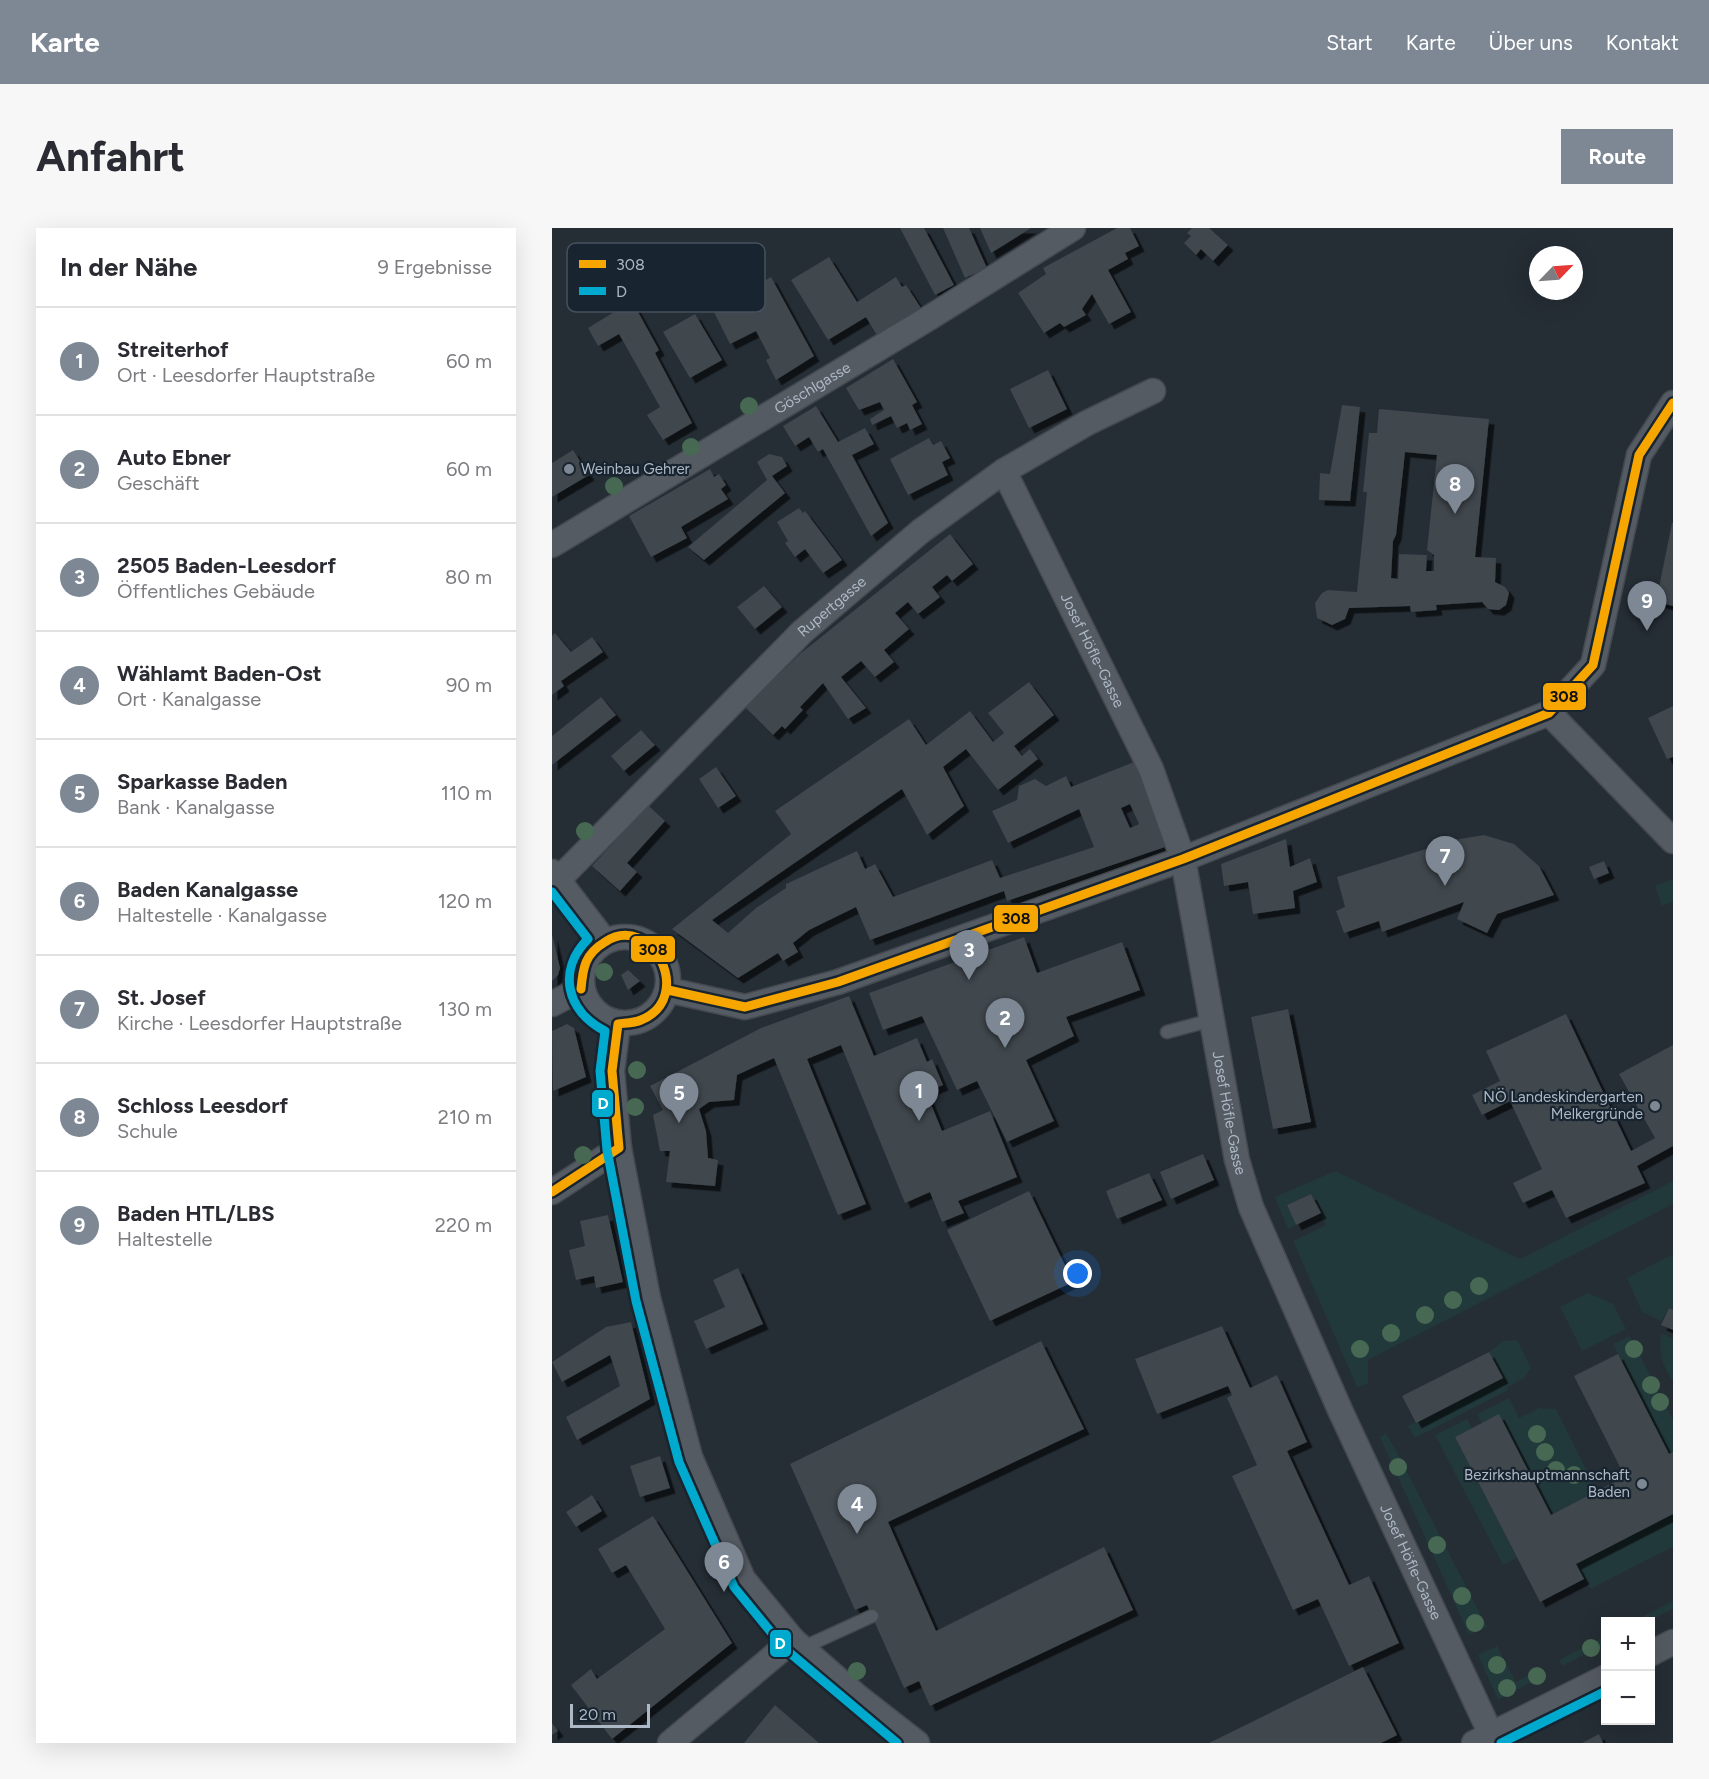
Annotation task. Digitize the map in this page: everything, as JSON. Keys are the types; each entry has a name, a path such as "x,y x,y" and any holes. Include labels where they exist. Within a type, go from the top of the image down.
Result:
{"street":[{"name":"Göschlgasse","path":"552,545 929,318 1073,228"},
{"name":"Rupertgasse","path":"555,876 802,632 921,531 1004,471 1087,423 1153,392"},
{"path":"668,990 745,1007 838,982 1183,859 1548,712 1593,665 1639,455 1673,403"},
{"name":"Josef Höfle-Gasse","path":"1004,471 1151,769 1183,859 1236,1160 1251,1207 1486,1740"},
{"path":"1548,712 1673,841"},
{"path":"555,876 604,940"},
{"path":"623,935 645,940 666,963 668,990 661,1006 644,1020 618,1024 596,1013 581,989 585,959 604,940 623,935"},
{"path":"552,1004 581,989"},
{"path":"618,1024 612,1071 619,1148 648,1298 690,1457 743,1579 798,1644 858,1697 917,1743"},
{"path":"552,1192 619,1148"},
{"path":"1655,1651 1673,1642"},
{"path":"670,1743 798,1644"},
{"path":"1486,1740 1601,1679"}],"lane":[{"path":"1167,1032 1212,1020"},
{"path":"798,1644 872,1616"}],"green space":[{"path":"1673,879 1673,902 1662,906 1655,886"},
{"path":"1335,1171 1520,1259 1673,1181 1673,1204 1368,1360 1368,1384 1357,1387 1293,1241 1326,1225 1311,1194 1287,1205 1296,1225 1288,1229 1275,1197"},
{"path":"1673,1254 1673,1310 1669,1308 1661,1321 1642,1312 1627,1278"},
{"path":"1588,1293 1613,1304 1626,1329 1582,1351 1560,1307"},
{"path":"1661,1333 1673,1338 1673,1380 1662,1358"},
{"path":"1630,1336 1673,1420 1673,1452 1669,1454 1613,1344"},
{"path":"1517,1340 1531,1368 1523,1379 1507,1387 1508,1390 1415,1438 1408,1426 1503,1378 1489,1352 1503,1341"},
{"path":"1509,1398 1519,1418 1539,1408 1556,1409 1597,1491 1551,1515 1499,1415 1482,1423 1477,1414"},
{"path":"1467,1419 1472,1428 1455,1437 1517,1558 1503,1565 1435,1435"},
{"path":"1386,1433 1487,1627 1469,1635 1380,1437"},
{"path":"1673,1514 1673,1547 1590,1589 1576,1564"},
{"path":"1673,1601 1673,1609 1655,1618 1641,1617"},
{"path":"1601,1638 1601,1646 1562,1666 1559,1660"},
{"path":"1497,1646 1516,1682 1542,1668 1545,1675 1498,1700 1478,1655"}],"building":[{"path":"900,228 924,228 954,285 935,295"},
{"path":"943,228 969,228 987,268 965,278"},
{"path":"980,228 1031,228 991,253"},
{"path":"1117,228 1130,228 1139,246 1125,253 1128,259 1108,270 1131,312 1109,324 1092,294 1082,309 1086,315 1064,327 1060,323 1044,333 1018,293 1046,274 1043,268"},
{"path":"1192,228 1209,228 1228,245 1213,261 1201,249 1196,255 1184,243 1191,236 1187,233"},
{"path":"829,257 857,302 896,277 902,287 906,285 921,308 878,337 866,317 828,340 791,280"},
{"path":"771,277 814,356 776,380 766,360 770,358 756,331 730,344 714,312 765,312 765,280"},
{"path":"614,312 638,312 659,350 655,353 692,423 663,440 647,415 660,407 619,334 598,346 588,328"},
{"path":"695,314 722,360 690,378 663,332"},
{"path":"893,359 917,402 912,405 922,424 910,430 907,423 897,428 891,416 872,425 870,419 884,410 880,402 859,410 846,388"},
{"path":"1048,370 1067,409 1029,428 1010,389"},
{"path":"1342,405 1360,407 1350,501 1319,500 1320,473 1330,474"},
{"path":"816,406 838,442 865,428 874,444 852,455 888,523 871,536 823,449 818,452 809,437 795,446 783,426"},
{"path":"1379,409 1489,419 1475,557 1496,558 1495,582 1505,587 1509,593 1506,605 1499,610 1488,609 1482,602 1436,605 1437,610 1411,612 1410,606 1349,608 1345,619 1332,625 1317,618 1315,603 1322,593 1328,590 1357,592 1367,492 1363,492 1369,433 1377,433","holes":["1405,452 1437,455 1427,550 1434,555 1434,571 1426,571 1427,555 1399,554 1398,579 1391,578 1393,541 1396,535"]},
{"path":"929,438 933,445 941,441 950,458 942,462 948,475 908,495 890,459"},
{"name":"Weinbau Gehrer","path":"573,450 589,475 552,497 552,463"},
{"path":"769,454 782,457 787,466 772,476 785,493 704,560 688,547 767,480 757,462"},
{"path":"710,469 714,477 719,474 726,485 721,489 728,499 681,527 687,538 651,557 629,516"},
{"path":"799,508 803,513 805,511 842,560 823,573 805,549 795,557 785,543 788,541 777,522"},
{"path":"1673,523 1673,606 1656,602"},
{"path":"950,534 973,564 952,581 947,575 932,587 940,597 918,614 908,602 895,613 909,629 884,650 894,662 875,677 861,661 841,677 866,708 848,719 823,683 800,707 803,710 785,729 782,726 773,735 745,707 801,653"},
{"path":"764,586 782,607 755,629 737,607"},
{"path":"555,633 571,652 592,637 603,652 561,681 564,686 552,695 552,636"},
{"path":"1029,682 1054,715 1014,746 1022,756 1030,749 1038,759 998,790 966,749 943,767 964,806 927,835 902,789 712,920 728,933 756,908 786,888 786,884 857,851 865,869 875,864 893,897 992,860 1000,878 1094,847 1079,809 1008,843 992,811 1017,800 1019,786 1035,779 1046,786 1066,776 1071,787 1134,762 1168,846 1007,901 1004,891 870,940 856,907 809,930 793,943 798,952 783,961 778,953 738,978 672,929 791,834 775,811 909,719 926,745 970,711 993,742 1004,733 988,713","holes":["1130,804 1139,824 1130,828 1121,808"]},
{"path":"601,697 616,715 552,765 552,736"},
{"path":"1673,706 1673,757 1667,759 1648,718"},
{"path":"641,730 655,745 624,771 611,756"},
{"path":"716,767 736,796 718,808 699,779"},
{"path":"648,805 665,821 627,863 637,872 620,891 592,866"},
{"path":"1484,835 1514,844 1539,866 1554,895 1497,914 1487,933 1457,919 1464,902 1382,932 1379,921 1344,933 1336,911 1345,907 1337,877 1454,840"},
{"path":"1286,839 1290,867 1310,858 1317,882 1293,891 1295,908 1253,914 1248,882 1224,886 1221,864"},
{"path":"1604,861 1609,873 1594,879 1589,867"},
{"path":"552,934 560,968 558,975 552,981"},
{"path":"1024,937 1037,973 1122,942 1140,990 1066,1017 1074,1036 1026,1060 1054,1121 1007,1142 977,1081 957,1090 922,1016 883,1030 869,993"},
{"path":"628,970 640,981 628,990 621,975"},
{"path":"849,996 874,1056 917,1038 927,1062 932,1059 943,1085 926,1092 942,1131 990,1111 1017,1177 958,1201 964,1213 942,1222 930,1192 905,1203 841,1045 807,1059 866,1204 838,1215 774,1058 737,1075 734,1100 709,1102 699,1109 706,1131 708,1158 718,1160 715,1186 666,1182 670,1151 660,1151 653,1115 663,1110 650,1086 761,1028"},
{"path":"1288,1009 1311,1122 1273,1129 1251,1017"},
{"path":"1566,1014 1631,1151 1655,1138 1619,1074 1673,1045 1673,1146 1637,1166 1645,1183 1566,1218 1552,1190 1523,1203 1513,1183 1542,1169 1510,1101 1482,1115 1472,1095 1500,1081 1486,1051"},
{"path":"567,1024 574,1028 586,1077 553,1091 552,1031"},
{"path":"1203,1154 1214,1180 1171,1199 1160,1172"},
{"path":"1149,1173 1162,1200 1117,1219 1106,1191"},
{"path":"1029,1191 1073,1282 990,1321 947,1230"},
{"path":"1311,1194 1321,1213 1296,1225 1287,1205"},
{"path":"608,1215 623,1282 596,1288 594,1276 576,1280 569,1250 585,1246 580,1221"},
{"path":"738,1268 763,1324 706,1349 694,1321 725,1307 713,1280"},
{"path":"1669,1308 1673,1310 1673,1330 1661,1325"},
{"path":"631,1322 650,1399 577,1440 566,1417 620,1386 610,1355 562,1382 552,1362 606,1327"},
{"path":"1222,1326 1250,1388 1277,1375 1307,1442 1287,1451 1349,1585 1369,1576 1399,1643 1349,1666 1318,1599 1293,1610 1232,1476 1257,1465 1227,1398 1232,1395 1228,1386 1157,1414 1135,1359"},
{"path":"1041,1341 1084,1429 888,1522 936,1631 1104,1547 1133,1610 930,1706 919,1681 904,1688 867,1605 855,1610 790,1464"},
{"path":"1489,1352 1503,1378 1416,1423 1402,1396"},
{"name":"Bezirkshauptmannschaft Baden","path":"1618,1354 1669,1454 1673,1452 1673,1514 1576,1564 1584,1579 1540,1602 1455,1437 1499,1414 1551,1515 1625,1477 1574,1376"},
{"path":"660,1456 670,1488 640,1497 630,1466"},
{"path":"592,1495 602,1511 576,1527 566,1512"},
{"path":"653,1516 732,1643 612,1739 571,1685 591,1669 597,1679 665,1629 626,1565 612,1573 598,1549"},
{"path":"1363,1667 1397,1735 1381,1743 1209,1743"},
{"path":"775,1705 819,1743 744,1743"},
{"path":"552,1723 558,1731 552,1735"},
{"path":"1599,1734 1603,1743 1582,1743"}],"transit line":[{"name":"308","path":"668,990 745,1007 838,982 1183,859 1549,713 1593,665 1639,455 1673,403"},
{"name":"D","path":"552,892 588,939 578,951 572,964 569,976 570,989 582,1013 605,1031 600,1071 607,1150 636,1301 679,1462 734,1587 784,1648 897,1743"},
{"name":"308","path":"581,989 589,956 605,942 622,936 638,938 652,947 661,961 666,977 665,994 657,1009 641,1020 618,1024"},
{"name":"308","path":"618,1024 612,1071 619,1148"},
{"name":"308","path":"552,1192 619,1148"},
{"name":"D","path":"1501,1743 1601,1693"}],"place":[{"name":"Weinbau Gehrer","path":"569,469"},
{"name":"Schloss Leesdorf","path":"1455,514"},
{"name":"Baden HTL/LBS","path":"1647,631"},
{"name":"St. Josef","path":"1445,886"},
{"name":"2505 Baden-Leesdorf","path":"969,980"},
{"name":"Auto Ebner","path":"1005,1048"},
{"name":"NÖ Landeskindergarten Melkergründe","path":"1655,1106"},
{"name":"Streiterhof","path":"919,1121"},
{"name":"Sparkasse Baden","path":"679,1123"},
{"name":"Bezirkshauptmannschaft Baden","path":"1642,1484"},
{"name":"Wählamt Baden-Ost","path":"857,1534"},
{"name":"Baden Kanalgasse","path":"724,1592"}]}
